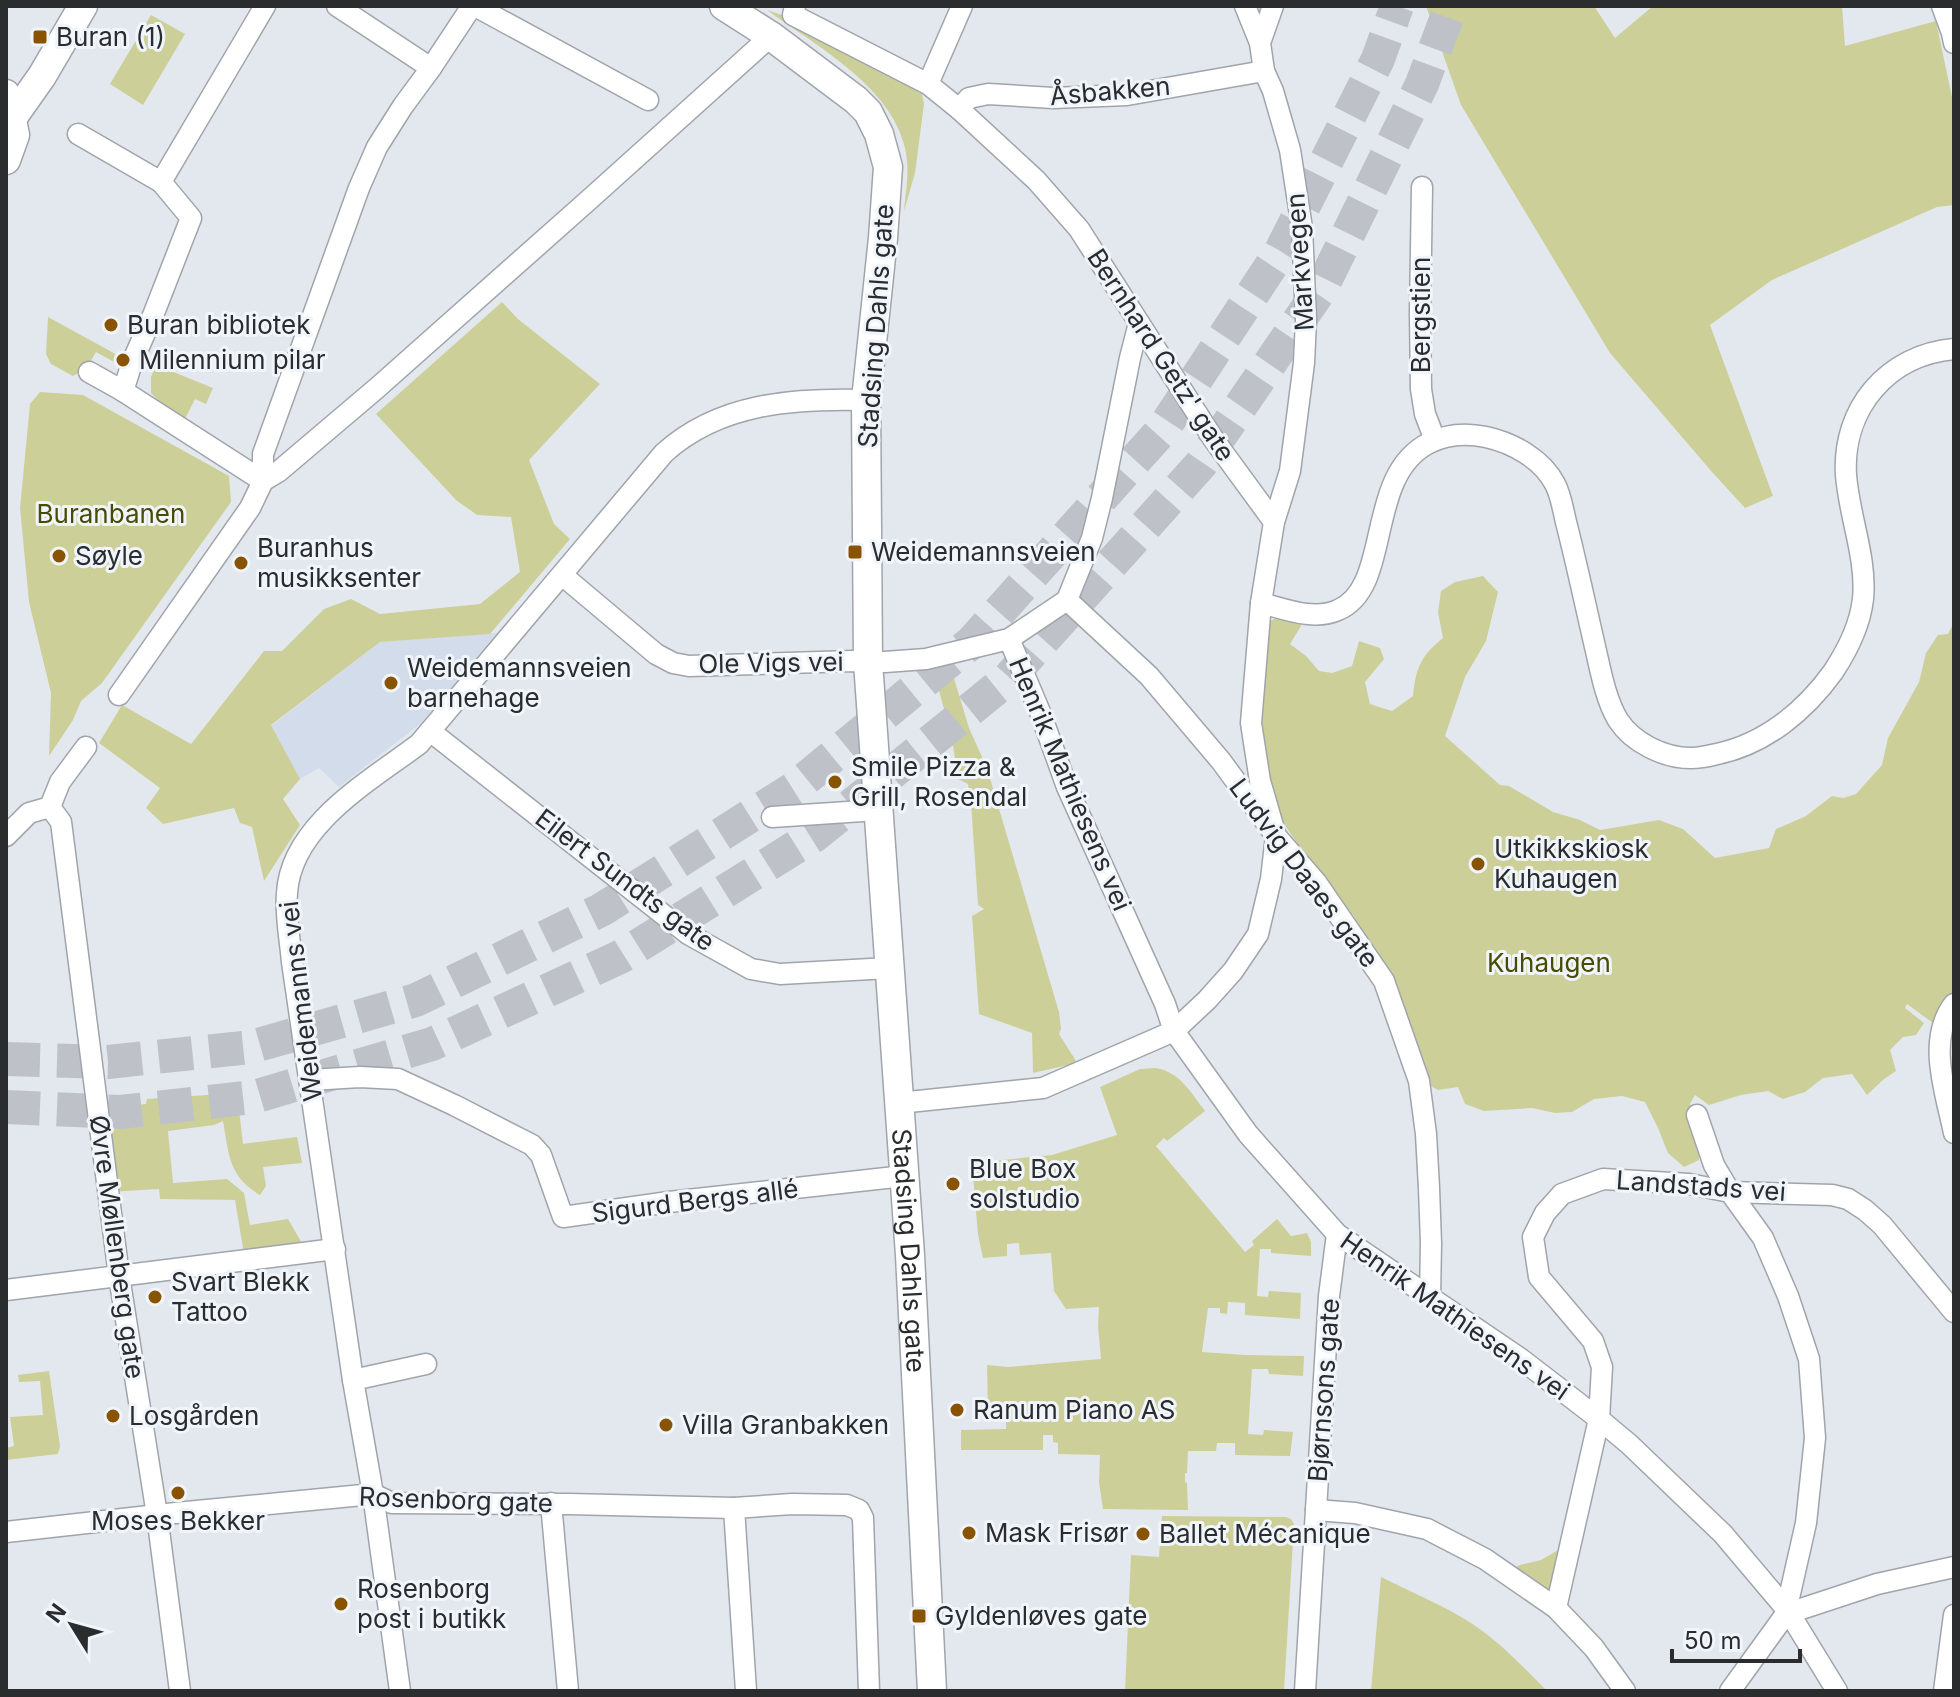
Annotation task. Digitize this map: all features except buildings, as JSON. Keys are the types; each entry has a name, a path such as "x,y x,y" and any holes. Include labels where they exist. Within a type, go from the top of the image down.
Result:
{"main road":[{"path":"6,160 15,135 8,113 42,76 83,6"},
{"name":"Stadsing Dahls gate","path":"724,6 771,36 868,112 879,134 888,167 866,400 868,662 921,1445 932,1691"}],"street":[{"path":"161,182 265,6"},
{"path":"337,6 431,68"},
{"path":"119,695 250,508 263,481 263,454 359,188 377,147 473,6 648,100"},
{"name":"Bernhard Getz' gate","path":"795,6 793,15 928,84 1036,180 1079,229 1214,440 1274,522"},
{"path":"928,84 962,6"},
{"name":"Markvegen","path":"1245,6 1260,43 1264,71 1290,150 1302,228 1306,320 1304,363 1290,471 1274,522"},
{"path":"1260,43 1273,6"},
{"path":"1942,6 1954,43"},
{"path":"263,481 278,472 377,388 771,36"},
{"name":"Åsbakken","path":"959,109 969,98 988,94 1053,98 1127,95 1264,71"},
{"path":"78,134 161,182 191,218 123,391"},
{"name":"Bergstien","path":"1422,187 1421,389 1425,414 1435,440"},
{"path":"1009,639 1067,600 1092,538 1139,323"},
{"path":"1261,603 1317,615 1337,611 1350,603 1361,591 1369,571 1390,490 1401,466 1416,450 1435,440 1459,434 1487,437 1514,447 1541,464 1556,485 1601,671 1620,723 1640,741 1663,754 1692,758 1745,745 1796,714 1816,693 1841,659 1858,624 1863,599 1862,571 1846,476 1846,452 1866,396 1883,378 1902,365 1954,349"},
{"path":"89,372 263,481"},
{"name":"Weidemanns vei","path":"400,1691 292,962 287,894 294,862 307,837 327,815 419,744 679,439 695,429 743,411 778,402 866,400"},
{"path":"899,1103 1043,1088 1174,1031 1233,971 1258,934 1271,879 1276,836 1260,781 1251,723 1261,603 1274,522"},
{"name":"Ole Vigs vei","path":"562,575 656,654 673,663 689,666 926,659 1009,639"},
{"name":"Ludvig Daaes gate","path":"1067,600 1149,676 1221,761 1276,836 1316,882 1384,981 1419,1081 1429,1188 1430,1298"},
{"name":"Henrik Mathiesens vei","path":"1009,639 1067,787 1165,1004 1174,1031 1248,1134 1337,1234 1521,1359 1599,1419 1661,1474 1723,1534 1788,1611 1837,1691"},
{"name":"Eilert Sundts gate","path":"430,731 688,934 751,969 780,974 889,968"},
{"path":"6,836 29,813 50,807 60,782 86,747"},
{"name":"Øvre Møllenberg gate","path":"50,807 61,822 119,1276 157,1515 180,1691"},
{"path":"772,817 878,810"},
{"path":"1954,1004 1941,1033 1940,1068 1954,1133"},
{"name":"Sigurd Bergs allé","path":"310,1080 360,1077 398,1079 532,1145 541,1155 563,1217 904,1176"},
{"path":"1697,1115 1714,1165 1763,1238 1788,1296 1809,1359 1815,1438 1806,1523 1788,1611 1730,1691"},
{"name":"Landstads vei","path":"1556,1608 1599,1419 1602,1367 1593,1341 1539,1277 1533,1237 1545,1213 1562,1194 1603,1179 1689,1184 1730,1192 1832,1195 1848,1199 1882,1225 1954,1312"},
{"name":"Bjørnsons gate","path":"1305,1691 1329,1296 1337,1234"},
{"path":"6,1290 335,1249"},
{"path":"353,1380 426,1364"},
{"name":"Rosenborg gate","path":"6,1532 373,1494 392,1503 734,1508 792,1504 847,1505 859,1510 863,1518 869,1691"},
{"path":"551,1503 568,1691"},
{"path":"734,1508 746,1691"},
{"path":"1316,1510 1355,1513 1427,1529 1485,1559 1556,1608 1594,1648 1625,1691"},
{"path":"1788,1611 1877,1584 1954,1567"},
{"path":"1944,1691 1954,1615"}],"shaded area":[{"name":"Weidemannsveien barnehage","path":"497,633 421,723 339,787 319,768 300,779 271,726 380,642"}],"green space":[{"path":"1426,6 1594,6 1615,38 1653,6 1842,6 1845,46 1936,21 1954,107 1954,205 1937,207 1772,280 1710,325 1773,496 1745,508 1610,353 1461,105"},
{"path":"767,10 791,18 801,30 922,94 924,104 915,173 904,211 907,180 905,148 897,126 884,105 849,69"},
{"path":"151,15 185,34 143,105 110,84"},
{"path":"502,302 518,319 600,384 529,460 554,524 570,539 490,634 380,642 271,725 300,779 283,799 300,825 264,881 252,827 240,823 234,808 163,824 146,808 160,788 99,743 122,705 191,744 264,651 282,651 324,609 351,599 380,614 480,604 520,572 511,517 477,515 456,500 376,414"},
{"path":"48,317 121,357 118,364 96,352 87,368 73,376 51,364 46,354"},
{"path":"156,365 213,388 206,404 195,399 185,419 160,402 151,393 151,377"},
{"name":"Buranbanen","path":"40,392 83,395 229,476 231,502 102,683 81,701 73,720 49,756 51,693 29,602 20,508 30,404"},
{"name":"Kuhaugen","path":"1483,576 1498,592 1486,641 1465,677 1445,736 1500,785 1509,786 1553,812 1600,830 1659,820 1683,829 1715,858 1769,848 1776,829 1806,816 1832,796 1843,798 1856,794 1882,765 1888,738 1919,682 1926,653 1938,635 1948,634 1954,622 1954,997 1933,1023 1907,1004 1905,1008 1924,1023 1916,1035 1903,1037 1890,1050 1896,1071 1867,1095 1852,1074 1823,1078 1805,1092 1783,1099 1768,1091 1709,1105 1695,1095 1690,1104 1698,1131 1699,1160 1684,1167 1668,1153 1645,1102 1622,1096 1594,1099 1572,1112 1555,1113 1532,1108 1484,1111 1465,1104 1458,1087 1438,1090 1425,1083 1409,1021 1392,981 1353,915 1307,858 1276,812 1258,723 1268,622 1280,616 1300,619 1301,626 1290,644 1319,671 1332,673 1352,666 1359,641 1380,648 1384,659 1365,682 1370,704 1392,711 1413,696 1421,663 1443,638 1438,612 1441,591 1455,582"},
{"path":"949,662 969,728 987,768 1059,1012 1059,1034 1076,1061 1072,1064 1033,1073 1032,1033 979,1014 972,916 984,909 978,905 971,803 968,784 958,779 952,739 933,668"},
{"path":"1156,1068 1178,1079 1205,1111 1156,1146 1245,1252 1254,1245 1252,1241 1277,1219 1291,1236 1307,1233 1311,1242 1311,1256 1271,1253 1271,1249 1260,1249 1257,1296 1268,1297 1269,1291 1301,1293 1300,1319 1245,1315 1245,1303 1228,1302 1227,1314 1220,1313 1220,1308 1208,1308 1202,1352 1304,1356 1303,1376 1269,1374 1268,1369 1252,1369 1248,1434 1263,1435 1264,1430 1293,1432 1290,1456 1235,1455 1235,1443 1217,1443 1216,1451 1188,1451 1185,1482 1188,1510 1103,1509 1099,1482 1100,1455 1058,1454 1058,1443 1053,1442 1053,1435 1043,1435 1043,1450 961,1450 961,1430 1006,1429 1006,1413 988,1414 987,1365 1008,1367 1101,1359 1099,1307 1066,1309 1054,1291 1051,1253 1020,1255 1019,1243 1007,1244 1007,1256 983,1258 972,1163 1052,1155 1117,1135 1100,1087 1140,1069"},
{"path":"237,1093 243,1144 297,1137 302,1163 263,1167 266,1186 260,1195 249,1188 236,1172 223,1121 168,1131 173,1183 227,1179 244,1193 250,1225 288,1219 307,1252 245,1260 235,1200 160,1199 159,1189 108,1192 98,1109 146,1104 147,1099"},
{"path":"49,1371 60,1446 58,1454 6,1460 6,1448 14,1446 10,1417 43,1415 40,1381 19,1382 18,1375"},
{"path":"1162,1516 1291,1519 1294,1524 1284,1691 1125,1691 1131,1555 1159,1557"},
{"path":"1567,1545 1556,1608 1505,1572 1541,1560"},
{"path":"1381,1577 1438,1604 1482,1630 1547,1691 1371,1691"}],"tunnel":[{"path":"6,1059 108,1062 251,1047 416,1000 601,910 793,789 972,642 1163,429 1281,251 1378,59 1397,6"},
{"path":"6,1107 120,1112 254,1097 432,1044 622,956 815,835 1009,678 1201,464 1322,287 1422,84 1451,6"}],"place":[{"name":"Buran (1)","path":"40,37"},
{"name":"Buran bibliotek","path":"111,325"},
{"name":"Milennium pilar","path":"123,360"},
{"name":"Weidemannsveien","path":"855,552"},
{"name":"Søyle","path":"59,556"},
{"name":"Buranhus musikksenter","path":"241,563"},
{"name":"Weidemannsveien barnehage","path":"391,683"},
{"name":"Smile Pizza & Grill, Rosendal","path":"835,782"},
{"name":"Utkikkskiosk Kuhaugen","path":"1478,864"},
{"name":"Blue Box solstudio","path":"953,1184"},
{"name":"Svart Blekk Tattoo","path":"155,1297"},
{"name":"Ranum Piano AS","path":"957,1410"},
{"name":"Losgården","path":"113,1416"},
{"name":"Villa Granbakken","path":"666,1425"},
{"name":"Moses Bekker","path":"178,1493"},
{"name":"Mask Frisør","path":"969,1533"},
{"name":"Ballet Mécanique","path":"1143,1534"},
{"name":"Rosenborg post i butikk","path":"341,1604"},
{"name":"Gyldenløves gate","path":"919,1616"}]}
